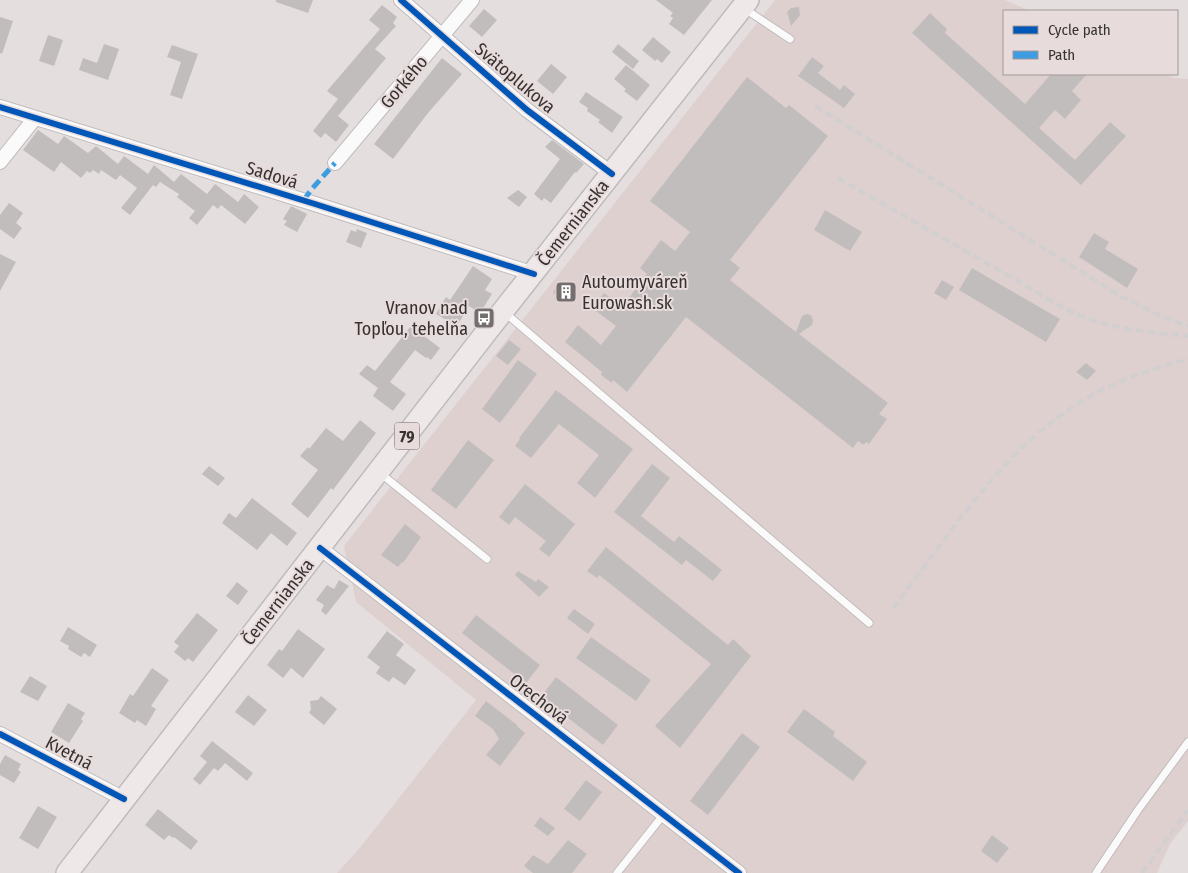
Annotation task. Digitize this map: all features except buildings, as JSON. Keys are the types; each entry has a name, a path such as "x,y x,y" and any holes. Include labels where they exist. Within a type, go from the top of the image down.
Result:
{"main road":[{"name":"Čemernianska","path":"67,873 745,4"}],"street":[{"name":"Svätoplukova","path":"401,0 527,110 612,174"},
{"name":"Gorkého","path":"335,163 472,0"},
{"name":"Sadová","path":"0,107 534,274"},
{"path":"0,162 34,118"},
{"name":"Orechová","path":"320,548 739,873"},
{"name":"Kvetná","path":"0,734 124,799"}],"lane":[{"path":"745,4 790,40"},
{"path":"503,312 869,623"},
{"path":"378,472 487,559"},
{"path":"1096,873 1138,810 1188,742"},
{"path":"617,873 664,814"}],"shaded area":[{"path":"775,0 1005,0 1028,10 1003,10 1003,75 1167,75 1174,78 1188,79 1188,821 1170,844 1157,873 337,873 359,849 476,700 356,602 344,546"}],"railway":[{"path":"815,106 1122,297 1161,316 1188,326"},
{"path":"838,178 1068,310 1112,326 1188,336"},
{"path":"893,608 956,523 1002,469 1053,421 1107,387 1147,371 1188,359"},
{"path":"1142,873 1188,810"}],"marked path":[{"path":"304,200 335,163"}],"cycle path":[{"path":"401,0 527,110 612,174"},
{"path":"0,107 534,274"},
{"path":"320,548 739,873"},
{"path":"0,734 124,799"}],"place":[{"name":"Autoumyváreň Eurowash.sk","path":"566,292"},
{"name":"Vranov nad Topľou, tehelňa","path":"484,318"}]}
